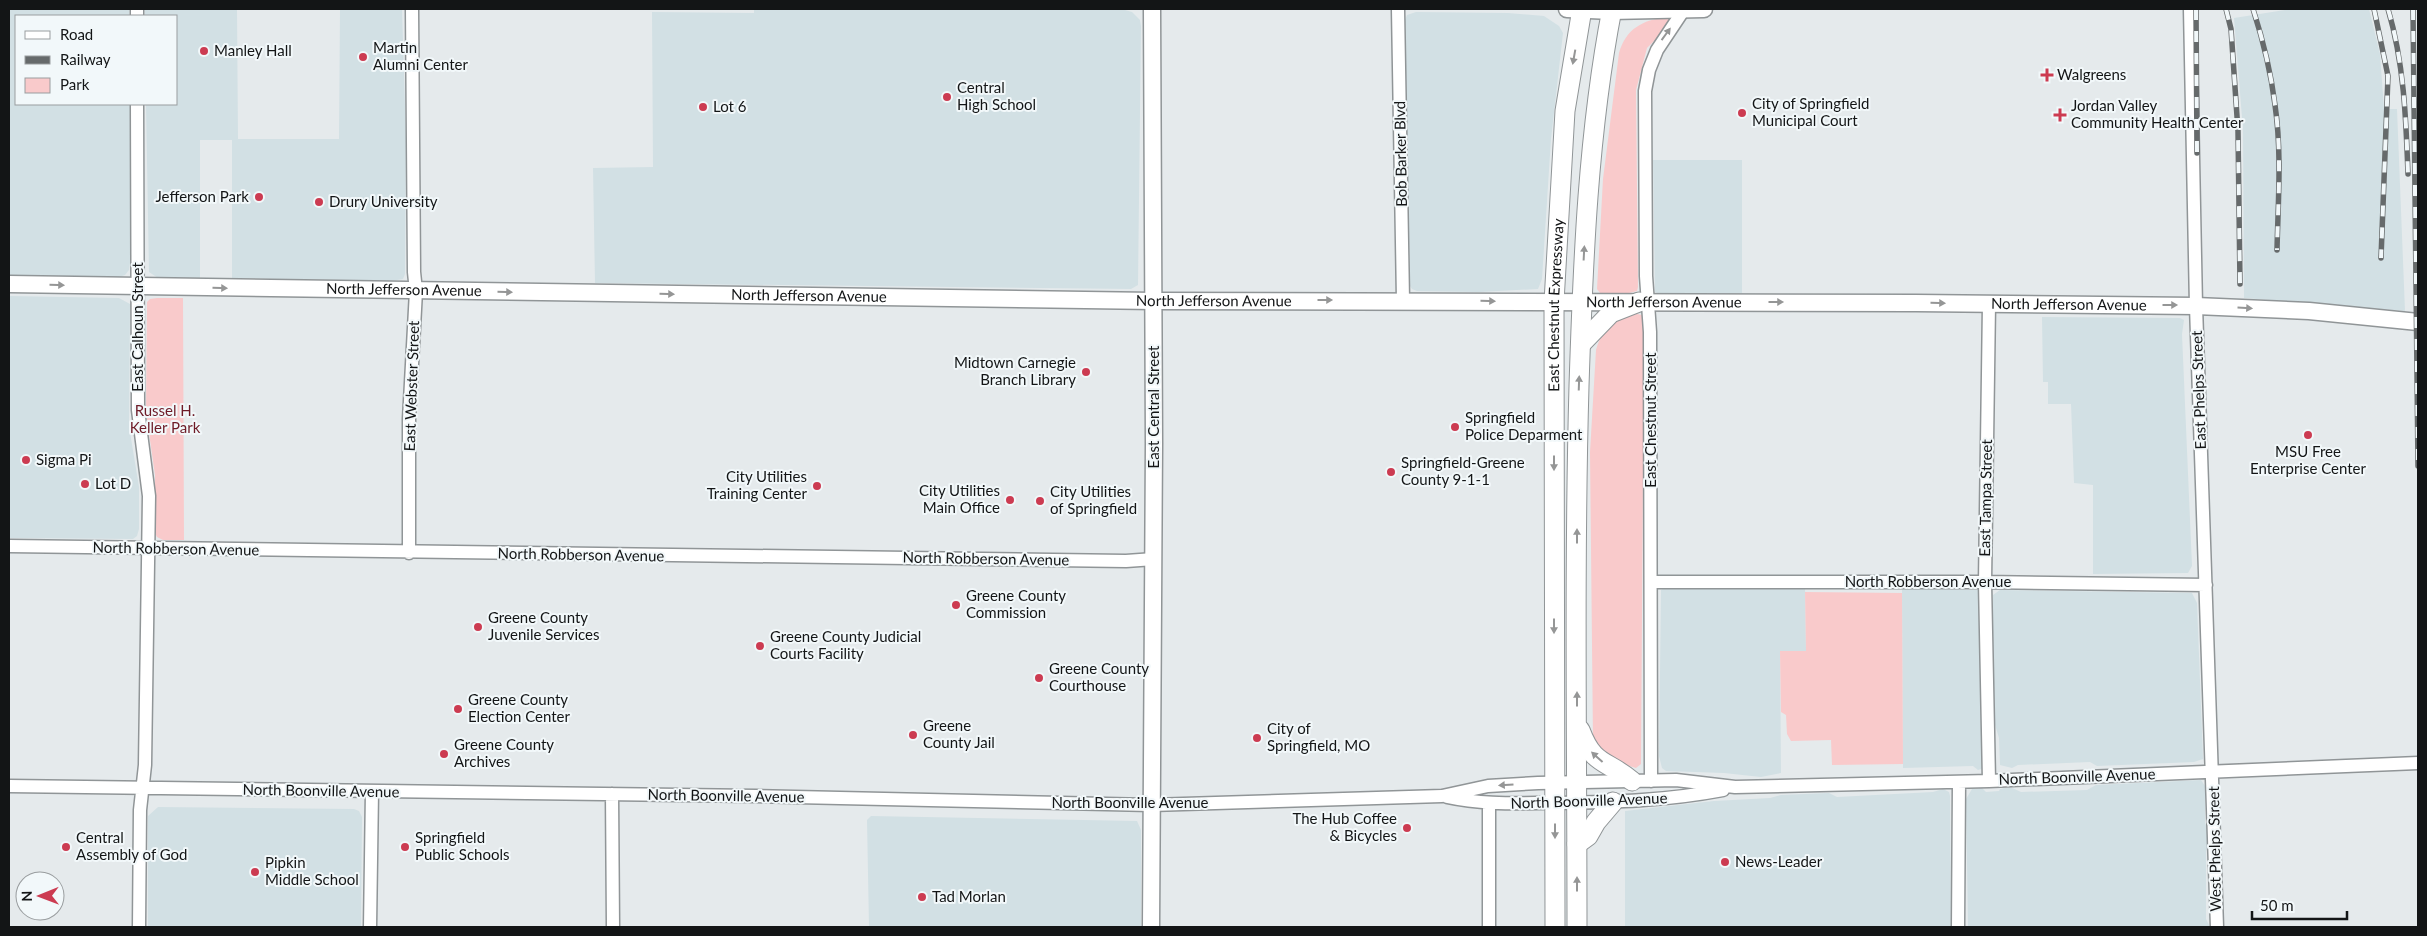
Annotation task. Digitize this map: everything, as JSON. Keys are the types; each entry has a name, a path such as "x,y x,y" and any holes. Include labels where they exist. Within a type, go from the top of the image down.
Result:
{"main road":[{"name":"East Central Street","path":"1151,927 1150,806 1154,559 1152,9"},
{"path":"1577,9 1704,9"},
{"name":"East Chestnut Expressway","path":"1555,927 1554,302 1565,111 1577,9"},
{"name":"East Chestnut Expressway","path":"1577,927 1577,481 1580,344 1588,191 1612,10"},
{"name":"North Jefferson Avenue","path":"9,284 138,288 1154,300 2196,306 2309,311 2418,322"},
{"path":"1580,344 1611,313 1644,302"},
{"path":"1577,721 1586,747 1598,760 1619,770 1632,781"},
{"path":"1577,844 1588,836 1596,822 1613,802"}],"street":[{"name":"East Webster Street","path":"409,553 409,419 416,291 414,272 412,9"},
{"name":"Bob Barker Blvd","path":"1398,9 1403,300"},
{"name":"East Phelps Street","path":"2190,9 2196,306 2213,772"},
{"name":"East Chestnut Street","path":"1651,781 1651,582 1644,302 1646,276 1645,91 1652,60 1662,40 1683,10"},
{"name":"East Calhoun Street","path":"137,105 138,410 148,486 145,765 140,816 139,927"},
{"name":"East Tampa Street","path":"1989,304 1985,582 1989,781"},
{"name":"North Robberson Avenue","path":"9,546 409,553 1126,561 1154,559"},
{"name":"North Robberson Avenue","path":"1651,582 2206,584"},
{"name":"North Boonville Avenue","path":"1442,796 1489,804 1613,802 1679,798 1735,788 1989,781 2418,763"},
{"name":"West Phelps Street","path":"2213,772 2217,927"},
{"name":"North Boonville Avenue","path":"9,786 612,794 1150,806 1442,796 1488,786 1577,782 1676,780 1735,788"},
{"path":"1958,927 1959,782"},
{"path":"370,927 372,791"},
{"path":"612,794 613,927"},
{"path":"1489,804 1489,927"}],"shaded area":[{"path":"9,9 129,9 129,15 15,15 15,105 130,105 129,270 125,275 119,277 9,275"},
{"name":"Drury University","path":"145,9 237,9 238,139 339,139 340,9 402,9 406,139 405,274 403,279 391,281 232,278 232,140 200,140 200,279 158,278 149,272 146,105 178,105 178,15 145,15"},
{"name":"Central High School","path":"754,9 1125,10 1132,12 1140,20 1141,26 1138,285 1131,289 595,283 593,168 653,167 652,12 754,13"},
{"path":"2292,9 2369,9 2380,54 2384,109 2397,109 2405,311 2244,298 2243,130 2234,18"},
{"path":"1416,12 1508,13 1544,16 1559,26 1563,33 1551,139 1542,279 1538,289 1479,292 1417,291 1410,286 1405,20 1407,15"},
{"path":"1653,160 1742,160 1742,293 1659,294 1655,292"},
{"path":"9,296 119,298 130,304 129,426 139,487 139,529 137,536 133,539 9,538"},
{"path":"2042,317 2180,318 2184,320 2182,334 2192,566 2188,573 2093,574 2093,485 2074,483 2071,404 2048,404 2048,382 2043,382"},
{"path":"1805,587 1806,651 1780,651 1781,773 1761,777 1724,773 1666,771 1662,768 1659,756 1661,590 1665,588"},
{"path":"1902,589 1980,590 1984,767 1981,769 1978,770 1973,766 1903,768"},
{"path":"2000,590 2192,593 2197,603 2203,759 2194,762 2097,766 2090,762 2018,765 2012,768 2000,765 1999,738 1993,718 1993,595"},
{"path":"2201,780 2205,786 2205,823 2208,829 2209,843 2206,851 2206,919 2210,927 1968,927 1966,799 1972,789 1982,788 1986,792 1999,791 2000,789 2010,787 2021,792 2087,790 2096,785"},
{"path":"1943,789 1949,792 1950,796 1951,927 1625,927 1625,811 1714,801 1770,798 1781,795 1829,793 1837,797 1933,792"},
{"name":"Pipkin Middle School","path":"158,807 354,809 359,811 362,817 361,927 148,927 148,816"},
{"path":"871,816 1137,821 1141,830 1141,927 869,927 867,820"}],"green space":[{"path":"1667,17 1673,19 1670,25 1647,48 1636,90 1638,287 1637,291 1629,293 1600,293 1597,289 1603,179 1619,53 1626,38 1636,27 1658,18"},
{"name":"Russel H. Keller Park","path":"183,298 184,540 163,540 157,537 155,533 155,475 146,412 147,302 150,299"},
{"path":"1629,315 1642,315 1644,319 1641,764 1636,768 1606,759 1593,740 1590,452 1596,350 1602,336 1610,325"},
{"path":"1805,592 1902,593 1903,764 1832,765 1831,740 1791,741 1787,734 1786,715 1781,712 1780,651 1806,651"}],"railway":[{"path":"2196,9 2197,153"},
{"path":"2226,9 2231,29 2238,131 2240,284"},
{"path":"2253,9 2269,69 2277,123 2279,178 2277,250"},
{"path":"2374,9 2388,76 2381,258"},
{"path":"2388,9 2401,70 2408,174"},
{"path":"2413,9 2418,466"}],"place":[{"name":"Manley Hall","path":"204,51"},
{"name":"Martin Alumni Center","path":"363,57"},
{"name":"Walgreens","path":"2047,75"},
{"name":"Central High School","path":"947,97"},
{"name":"Lot 6","path":"703,107"},
{"name":"City of Springfield Municipal Court","path":"1742,113"},
{"name":"Jordan Valley Community Health Center","path":"2060,115"},
{"name":"Jefferson Park","path":"259,197"},
{"name":"Drury University","path":"319,202"},
{"name":"Midtown Carnegie Branch Library","path":"1086,372"},
{"name":"Springfield Police Deparment","path":"1455,427"},
{"name":"MSU Free Enterprise Center","path":"2308,435"},
{"name":"Sigma Pi","path":"26,460"},
{"name":"Springfield-Greene County 9-1-1","path":"1391,472"},
{"name":"Lot D","path":"85,484"},
{"name":"City Utilities Training Center","path":"817,486"},
{"name":"City Utilities Main Office","path":"1010,500"},
{"name":"City Utilities of Springfield","path":"1040,501"},
{"name":"Greene County Commission","path":"956,605"},
{"name":"Greene County Juvenile Services","path":"478,627"},
{"name":"Greene County Judicial Courts Facility","path":"760,646"},
{"name":"Greene County Courthouse","path":"1039,678"},
{"name":"Greene County Election Center","path":"458,709"},
{"name":"Greene County Jail","path":"913,735"},
{"name":"City of Springfield, MO","path":"1257,738"},
{"name":"Greene County Archives","path":"444,754"},
{"name":"The Hub Coffee & Bicycles","path":"1407,828"},
{"name":"Central Assembly of God","path":"66,847"},
{"name":"Springfield Public Schools","path":"405,847"},
{"name":"News-Leader","path":"1725,862"},
{"name":"Pipkin Middle School","path":"255,872"},
{"name":"Tad Morlan","path":"922,897"}]}
